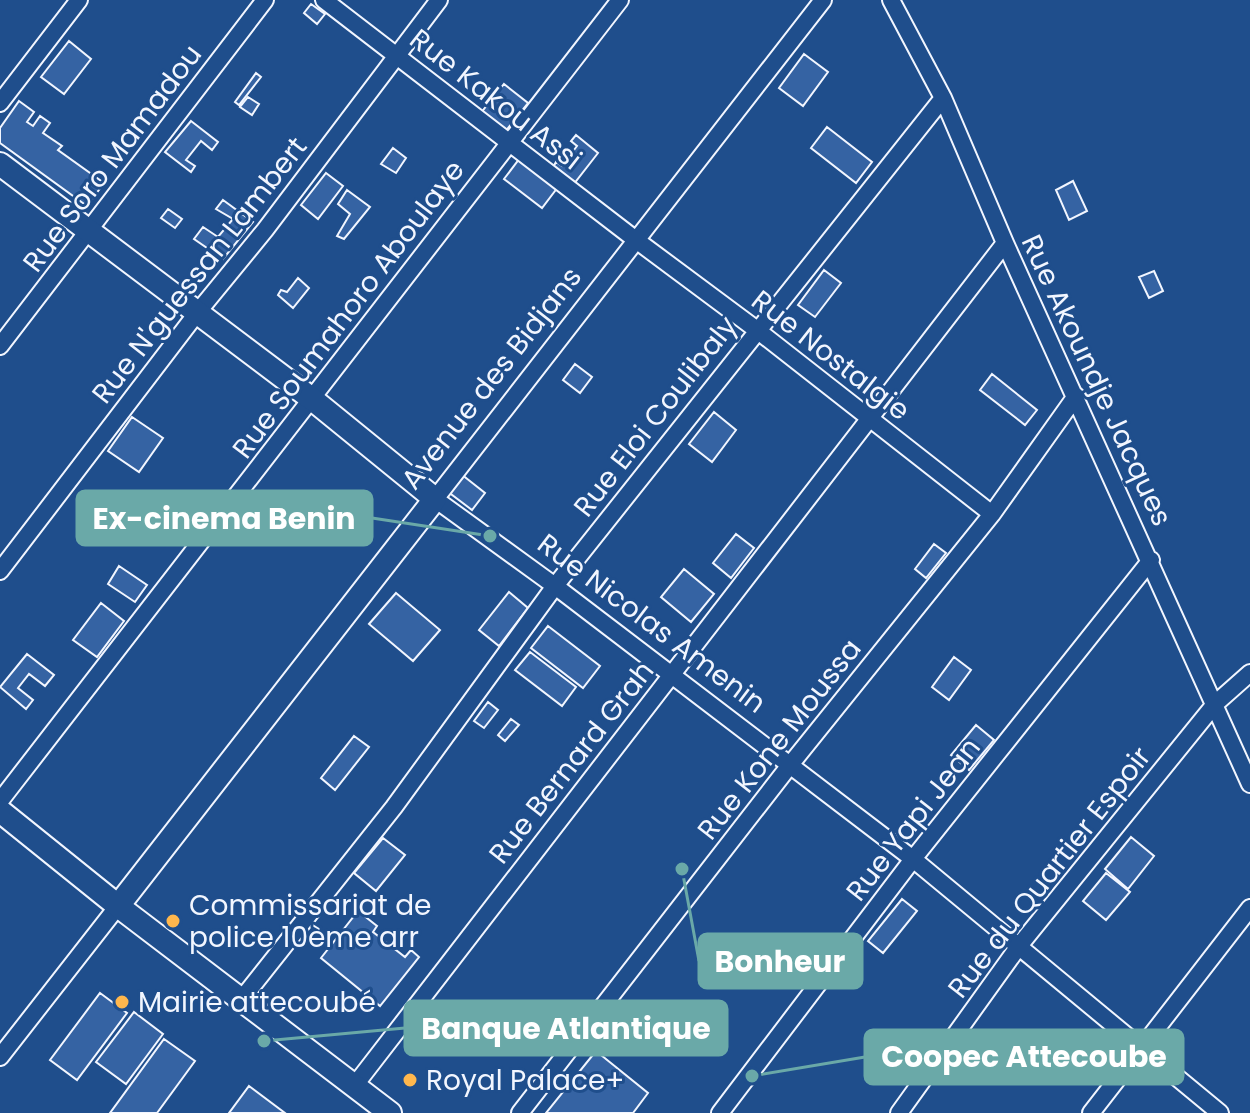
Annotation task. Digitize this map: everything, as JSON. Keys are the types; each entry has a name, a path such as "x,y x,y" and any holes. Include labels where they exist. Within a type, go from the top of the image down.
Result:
{"street":[{"path":"0,103 79,0"},
{"name":"Rue Soro Mamadou","path":"0,346 265,0"},
{"name":"Rue Kakou Assi","path":"324,0 636,240"},
{"name":"Rue N'guessan Lambert","path":"0,571 439,0"},
{"name":"Rue Soumahoro Aboulaye","path":"0,801 620,0"},
{"name":"Avenue des Bidjans","path":"0,1057 823,0"},
{"name":"Rue Akoundje Jacques","path":"891,0 943,98 1005,243 1250,784"},
{"name":"Rue Eloi Coulibaly","path":"241,1000 394,807 555,586 943,98"},
{"name":"Rue Nicolas Amenin","path":"0,164 312,399 435,499 555,586 913,859 1220,1113"},
{"name":"Rue Nostalgie","path":"636,240 757,330 992,514"},
{"name":"Rue Bernard Grah","path":"355,1085 1005,243"},
{"name":"Rue Kone Moussa","path":"520,1113 790,765 992,514 1076,396"},
{"name":"Rue Yapi Jean","path":"720,1113 913,859 1151,560"},
{"name":"Rue du Quartier Espoir","path":"899,1113 1019,946 1215,704 1250,673"},
{"path":"0,811 118,906 390,1113"},
{"path":"1091,1113 1250,908"}],"building":[{"path":"311,4 325,14 317,24 304,13"},
{"path":"69,41 91,59 64,94 41,77"},
{"path":"804,54 828,72 803,106 779,88"},
{"path":"256,73 261,77 239,105 235,102"},
{"path":"504,84 528,103 504,133 480,114"},
{"path":"248,97 259,104 252,115 240,107"},
{"path":"19,101 34,112 27,122 33,126 40,116 50,123 43,133 62,146 58,150 104,183 87,206 0,143 0,128"},
{"path":"191,121 218,142 212,150 201,141 186,160 195,166 191,172 165,152"},
{"path":"827,127 872,162 856,183 811,148"},
{"path":"576,135 598,153 573,185 552,169 556,162 562,166 577,146 571,141"},
{"path":"393,148 406,158 396,173 381,164"},
{"path":"520,158 558,187 542,208 504,179"},
{"path":"326,173 343,186 318,219 301,205"},
{"path":"1073,181 1087,211 1069,220 1056,190"},
{"path":"347,190 370,207 344,239 337,236 350,214 338,204"},
{"path":"223,200 253,222 223,259 194,239 203,227 218,237 233,219 216,209"},
{"path":"168,209 182,219 175,228 161,218"},
{"path":"824,270 841,283 815,317 798,305"},
{"path":"1154,271 1163,291 1149,298 1139,277"},
{"path":"298,278 309,288 293,308 278,295 281,290 287,292"},
{"path":"575,364 592,377 580,393 563,380"},
{"path":"992,374 1037,410 1025,425 980,390"},
{"path":"714,412 736,430 712,462 689,444"},
{"path":"132,417 163,438 139,472 108,451"},
{"path":"461,474 485,493 472,510 447,491"},
{"path":"736,534 754,548 731,578 713,563"},
{"path":"934,544 946,553 926,578 915,569"},
{"path":"119,566 147,585 135,602 108,584"},
{"path":"684,569 714,594 691,622 661,597"},
{"path":"509,592 528,608 499,646 479,630"},
{"path":"396,593 440,630 413,661 369,624"},
{"path":"101,603 124,621 97,657 73,640"},
{"path":"548,626 600,666 583,688 531,648"},
{"path":"530,652 576,687 562,706 515,670"},
{"path":"27,654 54,675 45,686 29,674 18,688 33,700 26,709 0,687"},
{"path":"954,657 971,670 949,700 932,687"},
{"path":"488,702 498,710 484,728 474,721"},
{"path":"511,719 519,725 505,741 498,735"},
{"path":"976,725 994,740 969,770 951,755"},
{"path":"354,736 369,747 335,790 321,778"},
{"path":"1131,837 1154,856 1128,889 1105,869"},
{"path":"383,838 405,855 376,891 354,873"},
{"path":"1106,873 1130,892 1106,920 1083,901"},
{"path":"902,899 917,911 883,953 868,941"},
{"path":"358,911 377,926 373,932 405,957 411,950 419,957 380,1006 321,958"},
{"path":"100,993 127,1013 77,1080 50,1060"},
{"path":"134,1012 163,1034 126,1084 96,1062"},
{"path":"164,1039 195,1061 157,1113 110,1113"},
{"path":"596,1051 648,1093 633,1113 546,1113"},
{"path":"249,1086 285,1113 229,1113"}],"place":[{"name":"Ex-cinema Benin","path":"490,536"},
{"name":"Bonheur","path":"682,869"},
{"name":"Commissariat de police 10ème arr","path":"173,921"},
{"name":"Mairie attecoubé","path":"122,1002"},
{"name":"Banque Atlantique","path":"264,1041"},
{"name":"Coopec Attecoube","path":"752,1076"},
{"name":"Royal Palace+","path":"410,1080"}]}
